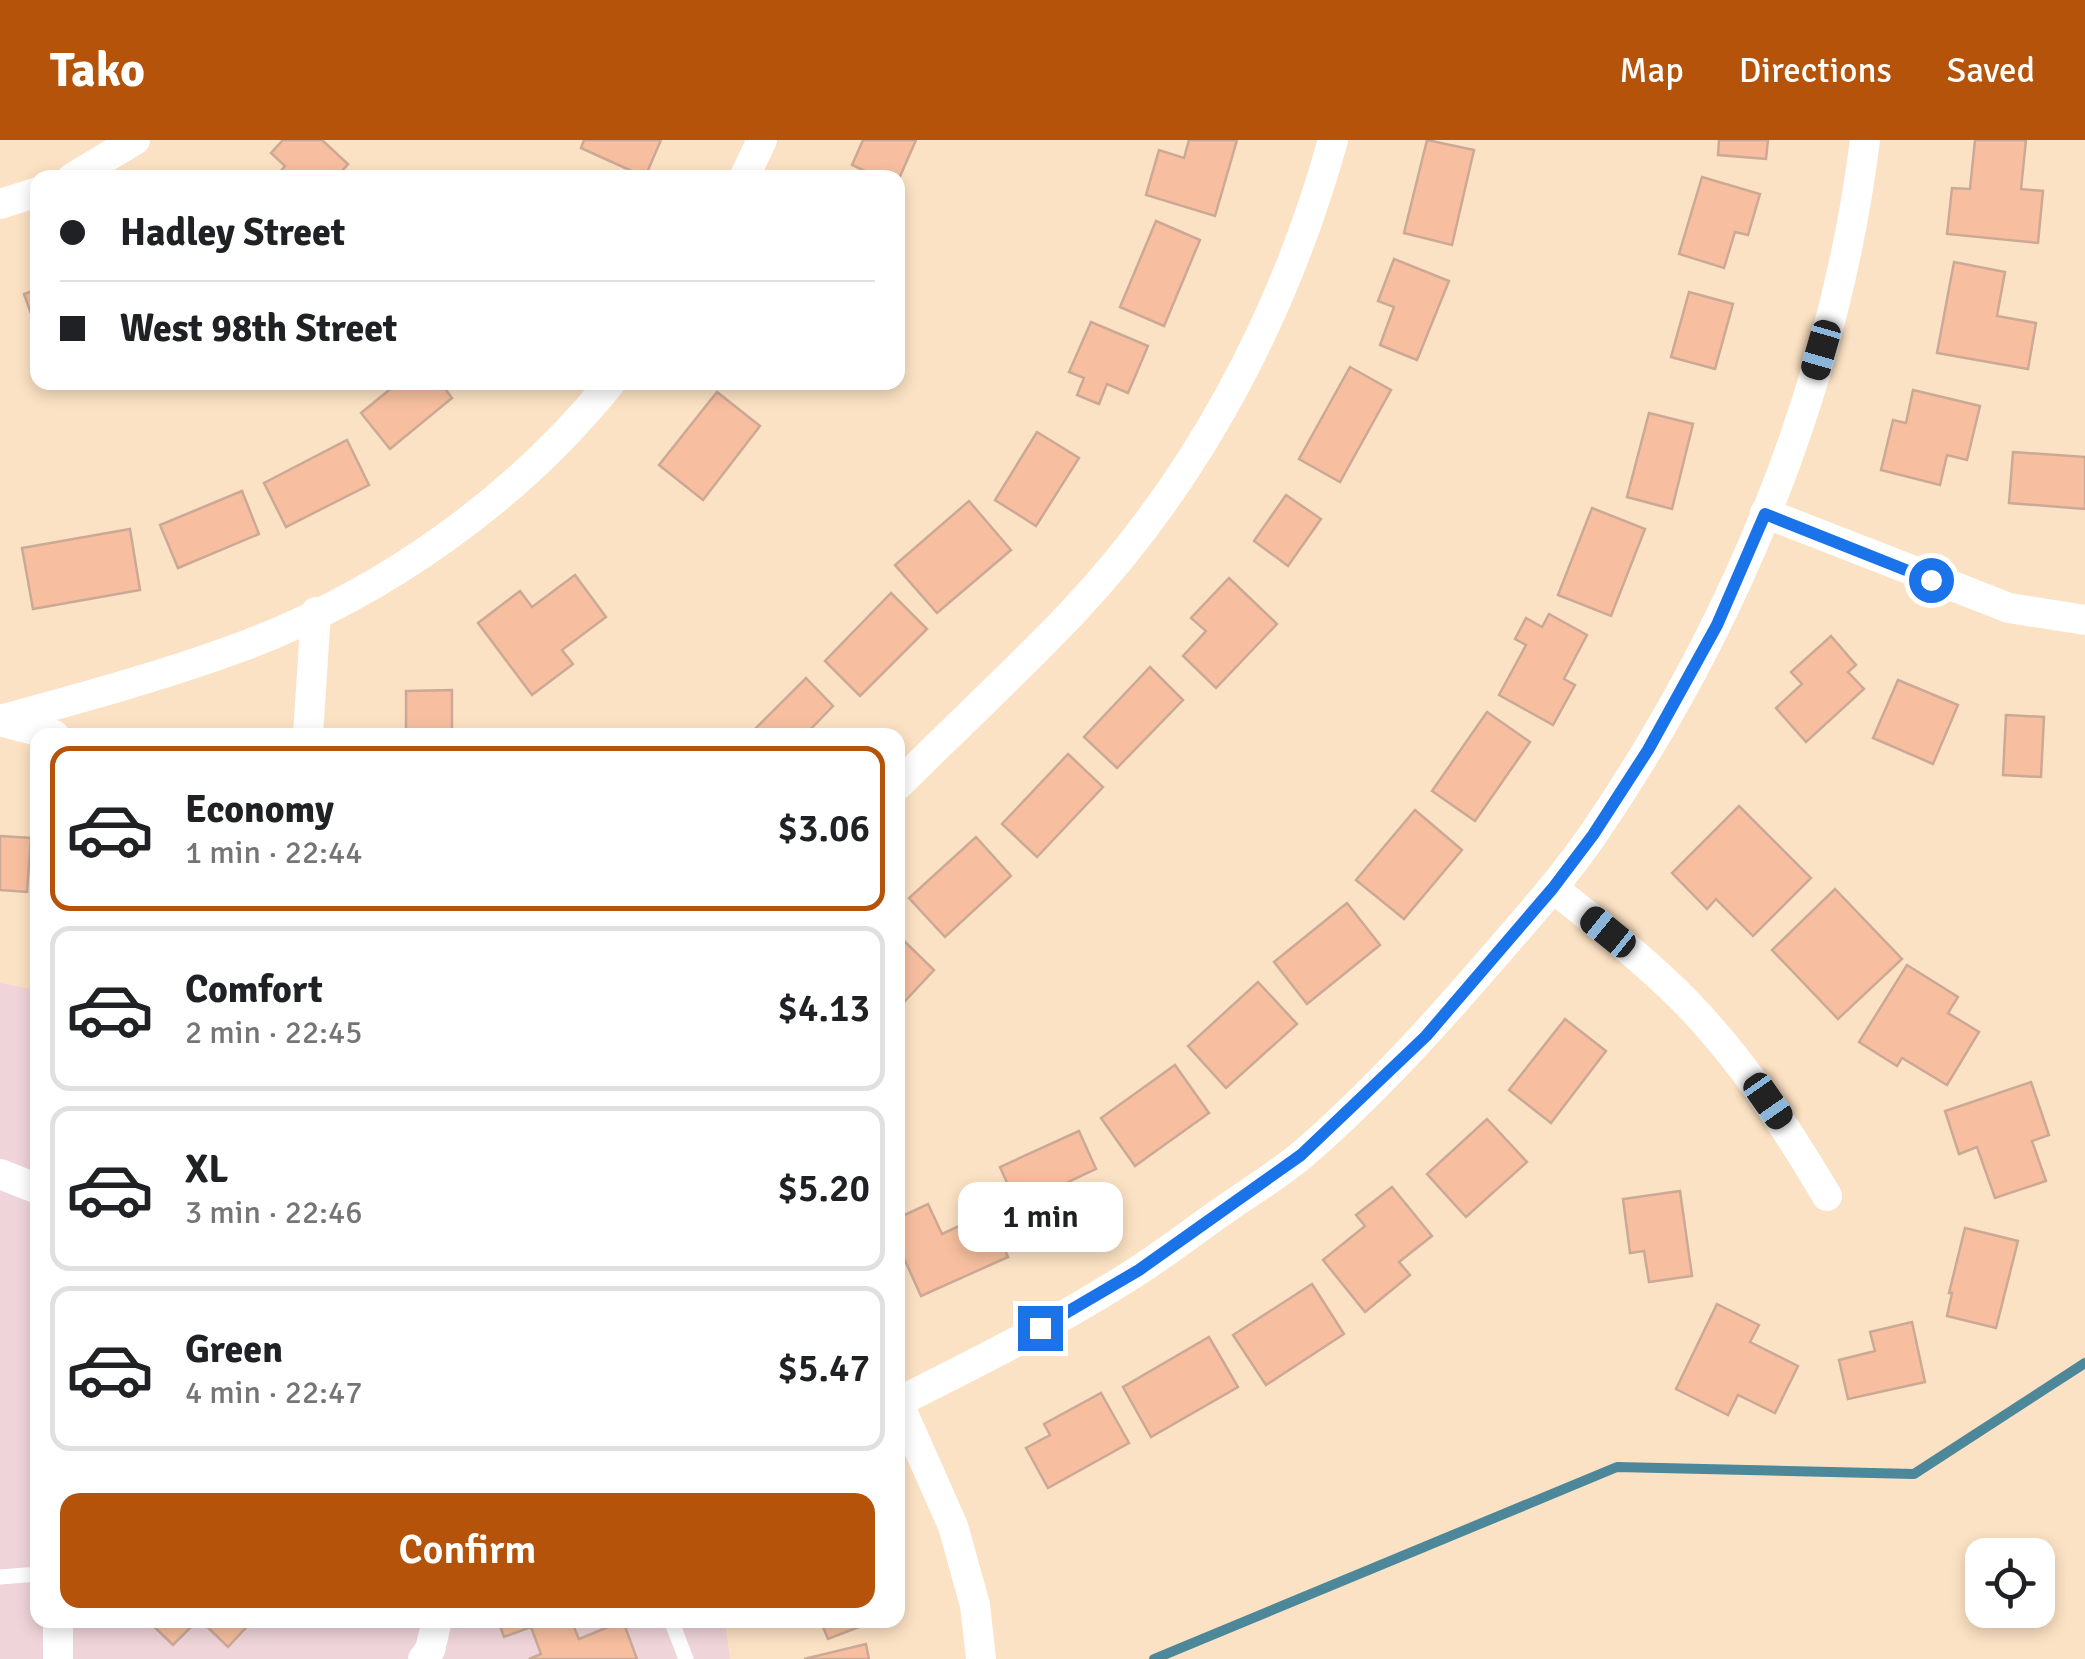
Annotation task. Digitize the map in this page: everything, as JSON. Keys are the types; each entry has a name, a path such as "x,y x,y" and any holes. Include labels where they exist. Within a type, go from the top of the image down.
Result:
{"street":[{"path":"85,170 134,140"},
{"path":"748,170 762,140"},
{"path":"905,778 1072,613 1137,537 1194,457 1256,348 1299,250 1334,140"},
{"path":"905,1398 1008,1347 1139,1270 1301,1155 1426,1036 1553,888 1648,750 1717,625 1765,514 1802,415 1840,285 1866,140"},
{"path":"0,204 30,195"},
{"path":"0,720 132,684 245,645 363,590 466,521 528,470 603,390"},
{"path":"1765,514 2009,608 2085,620"},
{"path":"308,728 316,612"},
{"path":"0,720 30,728"},
{"path":"1553,888 1635,954 1688,1004 1750,1076 1827,1196"},
{"path":"0,1174 30,1186"},
{"path":"905,1418 953,1526 976,1604 981,1659"},
{"path":"58,1628 58,1659"},
{"path":"423,1659 430,1650 435,1628"}],"lane":[{"path":"0,1578 30,1575"},
{"path":"674,1628 686,1659"}],"shaded area":[{"path":"0,983 30,989 30,1628 726,1628 730,1659 0,1659"}],"building":[{"path":"283,140 322,140 348,164 343,170 282,170 285,166 271,153"},
{"path":"584,140 661,140 648,170 630,170 581,148"},
{"path":"863,140 916,140 903,170 862,170 852,165"},
{"path":"1189,140 1237,140 1215,216 1146,195 1159,150 1184,158"},
{"path":"1427,140 1474,150 1452,245 1404,233"},
{"path":"1719,140 1768,140 1766,159 1718,155"},
{"path":"1975,140 2026,140 2021,189 2043,191 2038,243 1947,234 1952,188 1970,189"},
{"path":"1702,177 1760,194 1748,235 1735,232 1724,268 1679,254"},
{"path":"1156,221 1200,240 1164,326 1120,307"},
{"path":"1394,259 1449,281 1417,360 1380,345 1394,307 1378,301"},
{"path":"1954,262 2005,272 1997,316 2036,323 2028,369 1937,353"},
{"path":"1689,292 1733,304 1715,369 1671,357"},
{"path":"1091,322 1148,346 1128,393 1107,384 1099,404 1077,395 1084,378 1069,372"},
{"path":"1350,367 1391,390 1340,482 1299,459"},
{"path":"389,390 446,390 452,398 390,449 361,413"},
{"path":"1913,390 1980,406 1967,460 1947,455 1940,485 1881,470 1893,420 1906,423"},
{"path":"717,392 760,426 703,500 659,465"},
{"path":"1649,413 1693,424 1672,509 1627,497"},
{"path":"1037,432 1079,458 1036,526 995,500"},
{"path":"347,440 369,485 286,527 264,483"},
{"path":"2013,452 2085,457 2085,509 2009,503"},
{"path":"242,491 259,534 178,568 160,525"},
{"path":"1286,495 1321,519 1288,566 1254,541"},
{"path":"969,501 1011,550 937,613 895,565"},
{"path":"1592,508 1645,529 1611,616 1558,595"},
{"path":"130,529 140,590 33,609 22,548"},
{"path":"575,575 606,617 562,650 573,664 532,695 478,623 520,591 532,607"},
{"path":"1229,578 1277,624 1216,688 1183,656 1206,631 1191,618"},
{"path":"891,593 927,629 860,696 825,661"},
{"path":"1549,614 1587,635 1564,679 1575,685 1553,725 1499,695 1526,645 1515,639 1526,618 1542,627"},
{"path":"1831,636 1856,665 1848,672 1864,689 1806,742 1776,708 1802,684 1791,672"},
{"path":"1150,667 1183,700 1117,768 1084,737"},
{"path":"806,678 833,706 812,728 756,728"},
{"path":"1898,680 1958,705 1933,764 1873,738"},
{"path":"452,690 452,728 406,728 406,691"},
{"path":"1487,712 1530,742 1475,821 1432,791"},
{"path":"2006,715 2044,717 2041,777 2003,775"},
{"path":"1068,754 1103,787 1037,857 1002,824"},
{"path":"1739,806 1811,878 1753,936 1716,899 1707,909 1672,873"},
{"path":"1415,810 1462,850 1404,919 1356,880"},
{"path":"0,836 30,838 27,892 0,890"},
{"path":"976,837 1011,876 945,937 909,898"},
{"path":"1835,889 1902,959 1838,1019 1772,950"},
{"path":"1347,903 1380,945 1307,1004 1274,962"},
{"path":"905,942 934,970 905,1001"},
{"path":"1907,965 1958,997 1948,1013 1979,1032 1947,1085 1902,1058 1897,1066 1859,1042"},
{"path":"1258,982 1297,1024 1226,1088 1188,1046"},
{"path":"1565,1019 1606,1051 1551,1123 1509,1090"},
{"path":"1175,1065 1209,1113 1135,1166 1101,1118"},
{"path":"2031,1082 2049,1135 2032,1141 2046,1181 1995,1198 1977,1147 1959,1154 1945,1111"},
{"path":"1487,1119 1527,1162 1466,1217 1427,1174"},
{"path":"1079,1131 1096,1169 1068,1182 1078,1204 1027,1227 1000,1167"},
{"path":"1392,1187 1432,1236 1399,1262 1410,1275 1365,1312 1323,1260 1365,1226 1356,1215"},
{"path":"1680,1191 1692,1276 1649,1282 1644,1251 1630,1253 1623,1199"},
{"path":"928,1204 942,1234 989,1212 1008,1257 921,1296 905,1261 905,1215"},
{"path":"1965,1228 2018,1241 1996,1328 1947,1316"},
{"path":"1312,1284 1344,1334 1266,1385 1233,1335"},
{"path":"1717,1304 1759,1325 1750,1342 1798,1366 1775,1413 1738,1395 1728,1415 1676,1389"},
{"path":"1912,1322 1925,1382 1848,1399 1839,1360 1875,1351 1870,1332"},
{"path":"1209,1337 1238,1387 1151,1437 1123,1387"},
{"path":"1101,1393 1129,1443 1048,1488 1026,1448 1050,1435 1044,1424"},
{"path":"155,1628 190,1628 173,1645"},
{"path":"208,1628 246,1628 228,1647"},
{"path":"501,1628 528,1628 504,1637"},
{"path":"531,1628 574,1628 579,1639 606,1628 626,1628 637,1659 529,1659 541,1654"},
{"path":"823,1628 856,1628 828,1639"},
{"path":"866,1644 869,1659 804,1659"}],"waterway":[{"path":"1154,1659 1617,1467 1914,1474 2085,1363"}],"route":[{"path":"1040,1328 1139,1270 1301,1155 1426,1036 1553,888 1593,835 1648,750 1717,625 1765,514 1931,580"}]}
